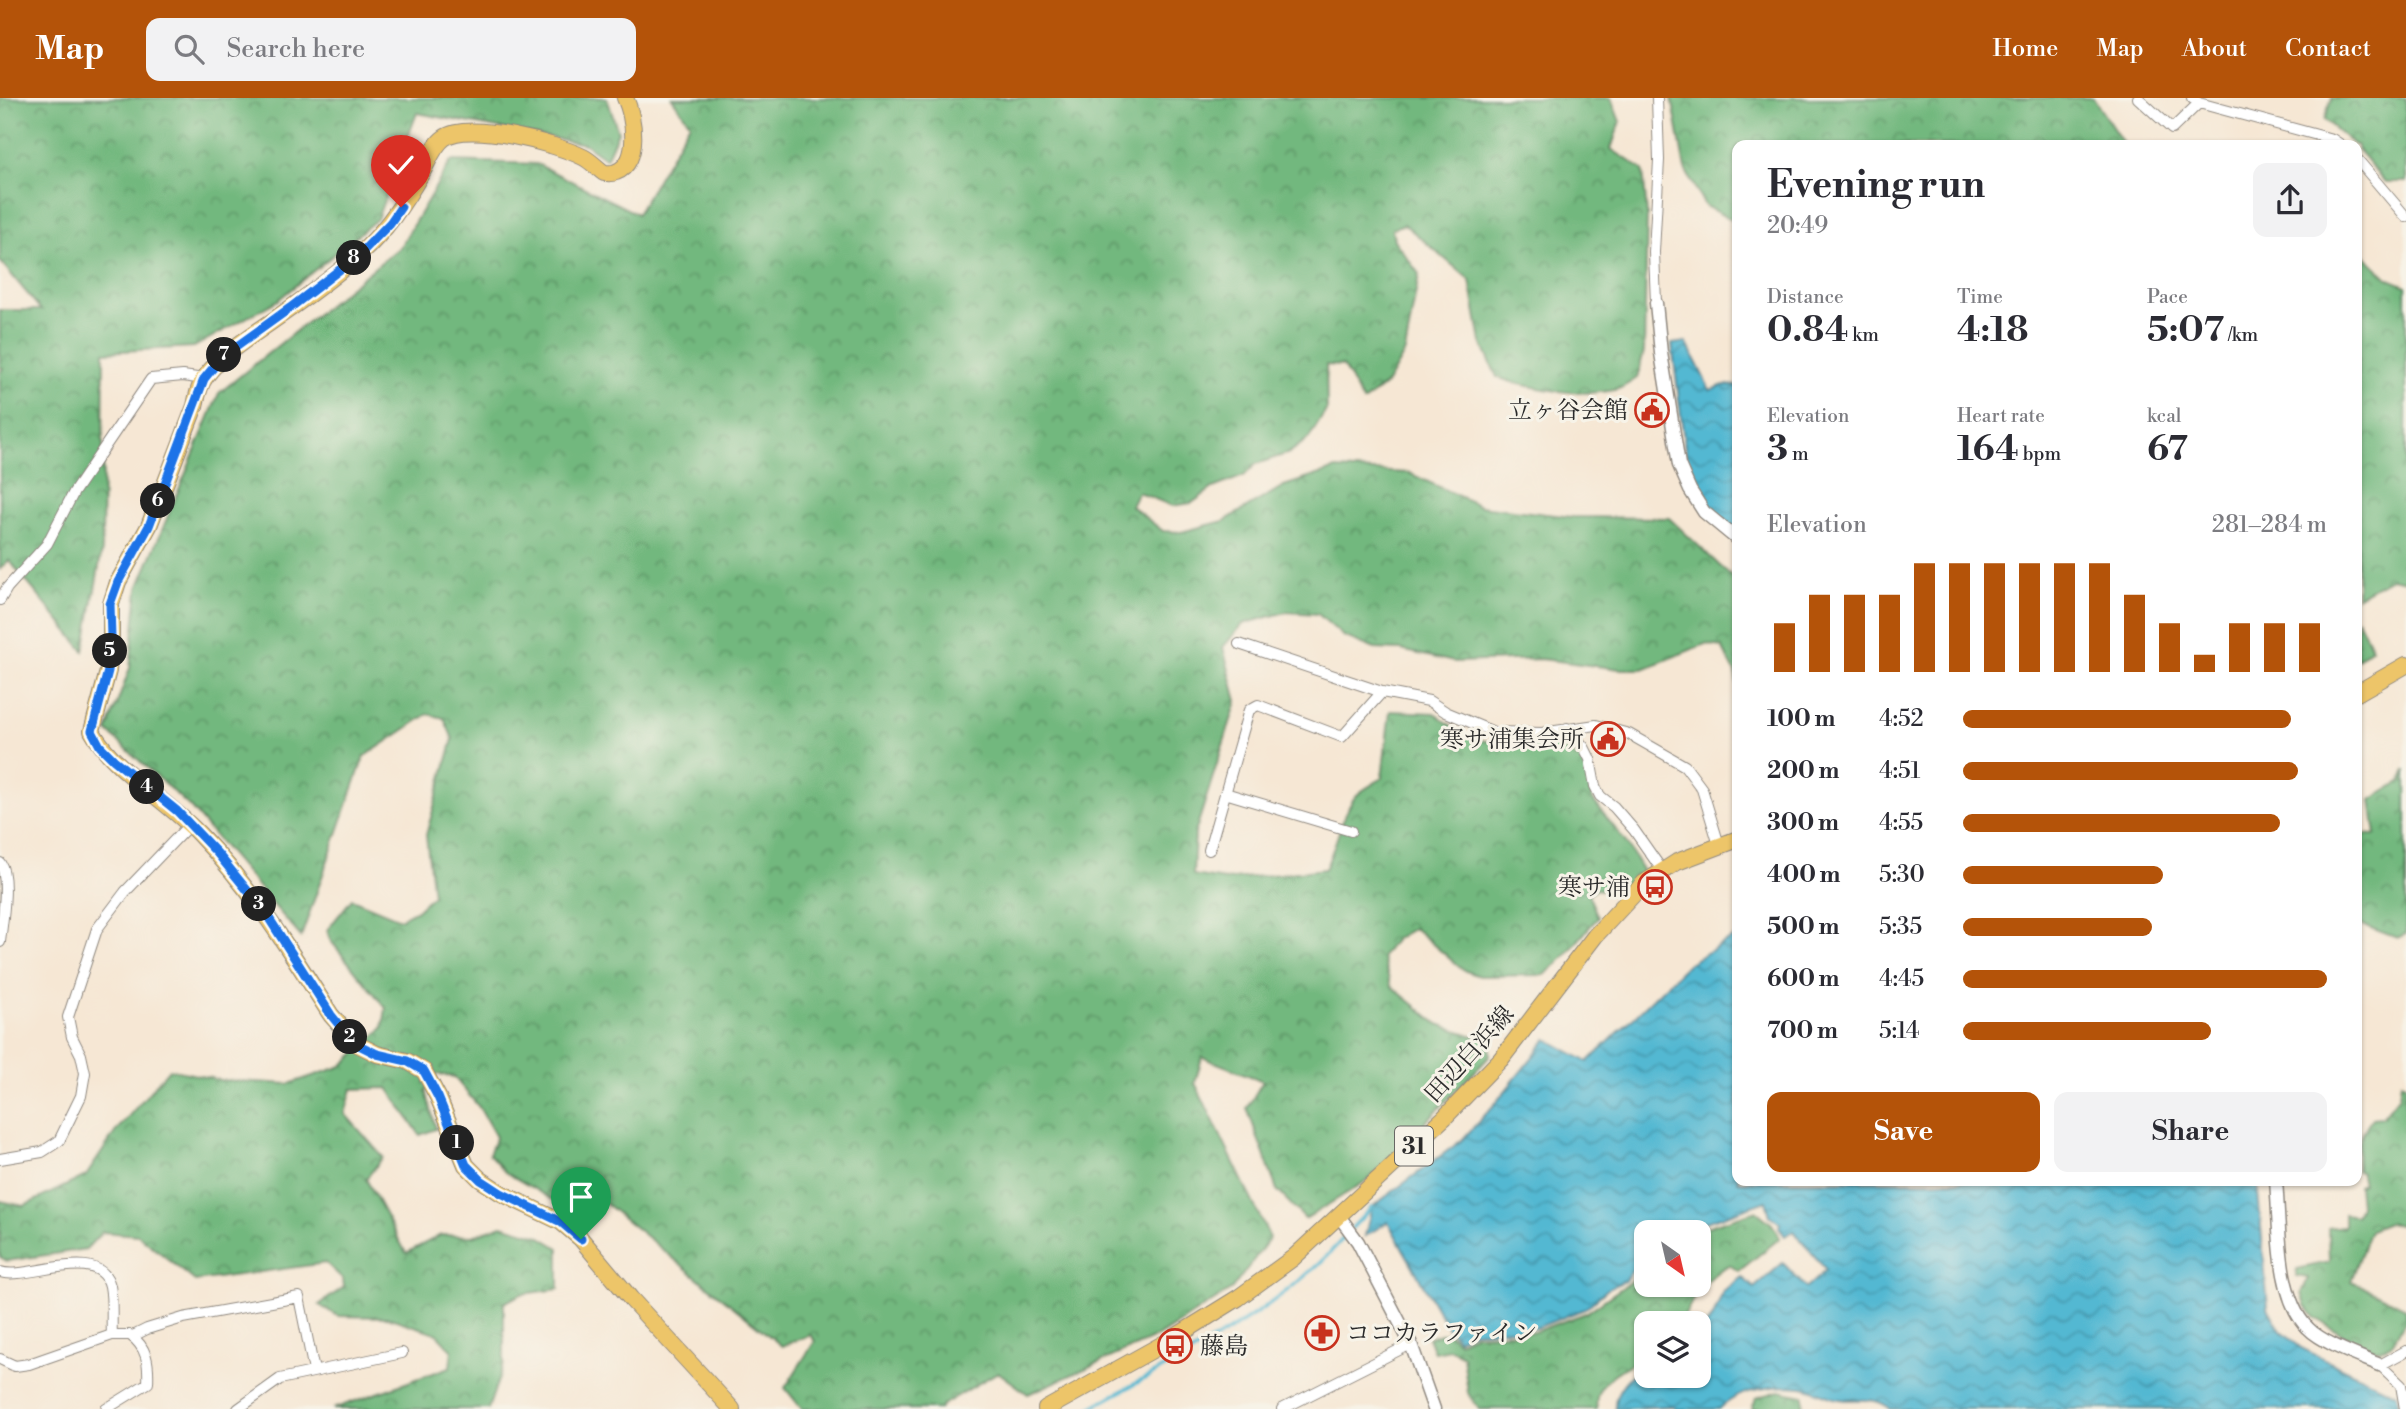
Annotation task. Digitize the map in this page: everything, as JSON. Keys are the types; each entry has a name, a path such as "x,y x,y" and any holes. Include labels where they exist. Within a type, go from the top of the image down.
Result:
{"main road":[{"path":"625,98 632,111 634,127 628,161 617,172 604,173 584,158 551,144 499,133 464,132 444,138 433,151 390,223 360,254 222,357 204,379 149,526 118,582 110,604 108,671 92,731 100,746 114,760 190,824 217,853 265,912 344,1031 357,1044 377,1054 407,1061 424,1071 438,1097 466,1165 481,1180 501,1193 561,1222 581,1239 631,1299 732,1409"},
{"path":"2362,690 2406,665"},
{"name":"田辺白浜線","path":"1046,1409 1172,1339 1238,1298 1343,1220 1501,1059 1595,936 1644,883 1677,862 1732,841"}],"street":[{"path":"1657,98 1659,160 1654,252 1656,303 1679,465 1704,512 1732,535"},
{"path":"2138,98 2172,129 2196,100 2334,140"},
{"path":"2362,165 2406,217"},
{"path":"0,600 7,588 47,544 74,492 151,379 183,376 204,379"},
{"path":"1239,644 1382,692 1429,701 1446,712 1493,732 1542,733 1596,725 1629,734 1685,766 1702,789 1719,845"},
{"path":"1209,850 1249,710 1258,705 1342,737 1382,692"},
{"path":"1567,728 1584,747 1590,759 1595,786 1600,796 1614,807 1634,830 1662,870"},
{"path":"1225,793 1351,831"},
{"path":"0,1159 42,1152 59,1141 81,1096 85,1073 68,1017 97,929 125,892 190,824"},
{"path":"0,863 3,867 4,882 0,942"},
{"path":"2276,1186 2282,1263 2291,1304 2308,1329 2380,1366 2401,1385 2405,1409"},
{"path":"1343,1220 1411,1344 1434,1409"},
{"path":"0,1272 7,1274 75,1265 99,1270 110,1287 112,1335"},
{"path":"0,1359 15,1366 29,1364 112,1335 133,1336 183,1318 299,1297 314,1371"},
{"path":"106,1409 148,1383 149,1368 144,1350 133,1336"},
{"path":"1282,1409 1411,1344"},
{"path":"2380,1366 2406,1351"},
{"path":"238,1409 280,1379 402,1353"}],"green space":[{"path":"0,98 607,98 618,132 606,159 585,144 417,113 377,219 278,300 194,347 104,352 102,550 84,651 9,560 0,569 0,373 3,368 0,367 0,310 41,310 0,261"},
{"path":"672,98 1611,98 1620,122 1611,149 1643,170 1647,215 1644,351 1637,378 1618,389 1589,393 1540,388 1497,377 1481,342 1470,280 1404,224 1392,229 1394,240 1419,274 1405,352 1387,383 1363,402 1343,366 1326,365 1327,409 1309,438 1289,453 1256,464 1244,476 1213,488 1192,503 1172,506 1138,492 1131,506 1163,531 1181,532 1224,521 1284,486 1336,469 1409,473 1480,506 1572,517 1669,518 1732,577 1732,666 1722,647 1705,644 1643,669 1620,669 1541,659 1454,662 1401,650 1375,649 1343,636 1318,614 1286,612 1243,624 1223,647 1237,701 1195,833 1193,875 1225,880 1325,869 1350,804 1358,794 1382,778 1390,711 1435,713 1463,735 1485,741 1545,740 1584,762 1592,799 1625,841 1644,873 1617,892 1596,889 1588,894 1598,917 1545,975 1480,976 1463,970 1414,928 1395,939 1382,957 1391,986 1438,1024 1489,1041 1490,1056 1371,1178 1305,1219 1277,1190 1247,1108 1263,1081 1202,1057 1195,1083 1270,1238 1232,1289 1159,1336 1028,1394 998,1372 941,1406 941,1409 802,1409 785,1388 815,1341 810,1335 782,1346 575,1179 553,1200 505,1172 489,1154 496,1137 479,1107 454,1077 437,1074 426,1091 436,1129 420,1135 388,1088 352,1089 345,1114 383,1157 366,1179 406,1253 441,1235 473,1236 502,1225 539,1236 559,1248 559,1289 521,1294 504,1303 504,1363 488,1409 333,1409 450,1367 452,1350 436,1333 387,1317 338,1316 319,1305 344,1287 343,1279 326,1263 195,1281 138,1235 102,1232 86,1249 7,1261 0,1257 0,1201 24,1206 86,1176 116,1131 169,1069 220,1080 289,1084 342,1066 383,1028 386,1008 330,940 327,930 352,899 400,919 417,910 433,895 426,835 453,739 444,718 428,714 364,757 301,937 190,807 107,731 130,668 138,588 219,393 400,247 451,161 537,164 637,214 690,123"},
{"path":"1672,98 2093,98 2121,140 1732,140 1732,220 1705,206 1685,169"},
{"path":"2332,98 2406,98 2406,182 2385,182 2362,155 2362,140 2348,140 2324,120"},
{"path":"2362,253 2389,279 2406,286 2406,581 2391,578 2362,594"},
{"path":"2362,628 2372,648 2362,656"},
{"path":"2406,769 2406,934 2397,938 2362,925 2362,834 2376,835 2371,800 2402,781"},
{"path":"2401,1082 2406,1084 2406,1226 2388,1223 2370,1230 2351,1281 2406,1308 2406,1320 2391,1345 2381,1350 2369,1350 2314,1317 2306,1306 2302,1293 2308,1278 2296,1276 2297,1269 2329,1262 2328,1228 2344,1226 2344,1214 2356,1216 2360,1205 2358,1186 2363,1184 2363,1131 2372,1118 2382,1117 2399,1096"},
{"path":"1756,1211 1772,1224 1780,1238 1739,1271 1729,1265 1712,1277 1712,1225"},
{"path":"1634,1279 1634,1297 1695,1297 1687,1311 1634,1311 1634,1362 1612,1376 1599,1390 1597,1409 1479,1409 1468,1393 1463,1356 1450,1349 1434,1352 1428,1338 1447,1332 1459,1342 1475,1334 1534,1332 1586,1313"},
{"path":"1779,1391 1804,1396 1803,1409 1752,1409 1756,1398"}],"water":[{"path":"1686,342 1710,390 1724,385 1732,386 1732,527 1707,506 1687,465 1672,344"},
{"path":"1732,938 1732,1186 2257,1186 2268,1308 2281,1331 2301,1348 2397,1394 2399,1409 1891,1409 1872,1400 1839,1399 1792,1386 1747,1392 1719,1409 1676,1409 1672,1406 1615,1409 1620,1389 1634,1373 1634,1388 1711,1388 1711,1319 1723,1292 1742,1277 1754,1288 1783,1263 1806,1288 1826,1270 1794,1231 1785,1236 1779,1228 1780,1223 1770,1216 1766,1201 1711,1220 1634,1220 1634,1268 1625,1281 1610,1287 1585,1309 1536,1328 1474,1331 1458,1339 1447,1327 1388,1222 1365,1236 1372,1207 1462,1140 1547,1039 1588,1062 1689,963"}],"waterway":[{"path":"1352,1228 1372,1207"},
{"path":"1089,1409 1205,1345 1261,1310 1317,1265 1347,1234"}],"place":[{"name":"立ヶ谷会館","path":"1652,410"},
{"name":"寒サ浦集会所","path":"1608,739"},
{"name":"寒サ浦","path":"1655,887"},
{"name":"ココカラファイン","path":"1322,1333"},
{"name":"藤島","path":"1175,1346"}],"route":[{"path":"401,207 390,223 360,254 222,357 204,379 149,526 118,582 110,604 108,671 92,731 100,746 114,760 177,811 217,853 265,912 344,1031 357,1044 377,1054 407,1061 424,1071 438,1097 466,1165 481,1180 501,1193 561,1222 581,1239"}]}
